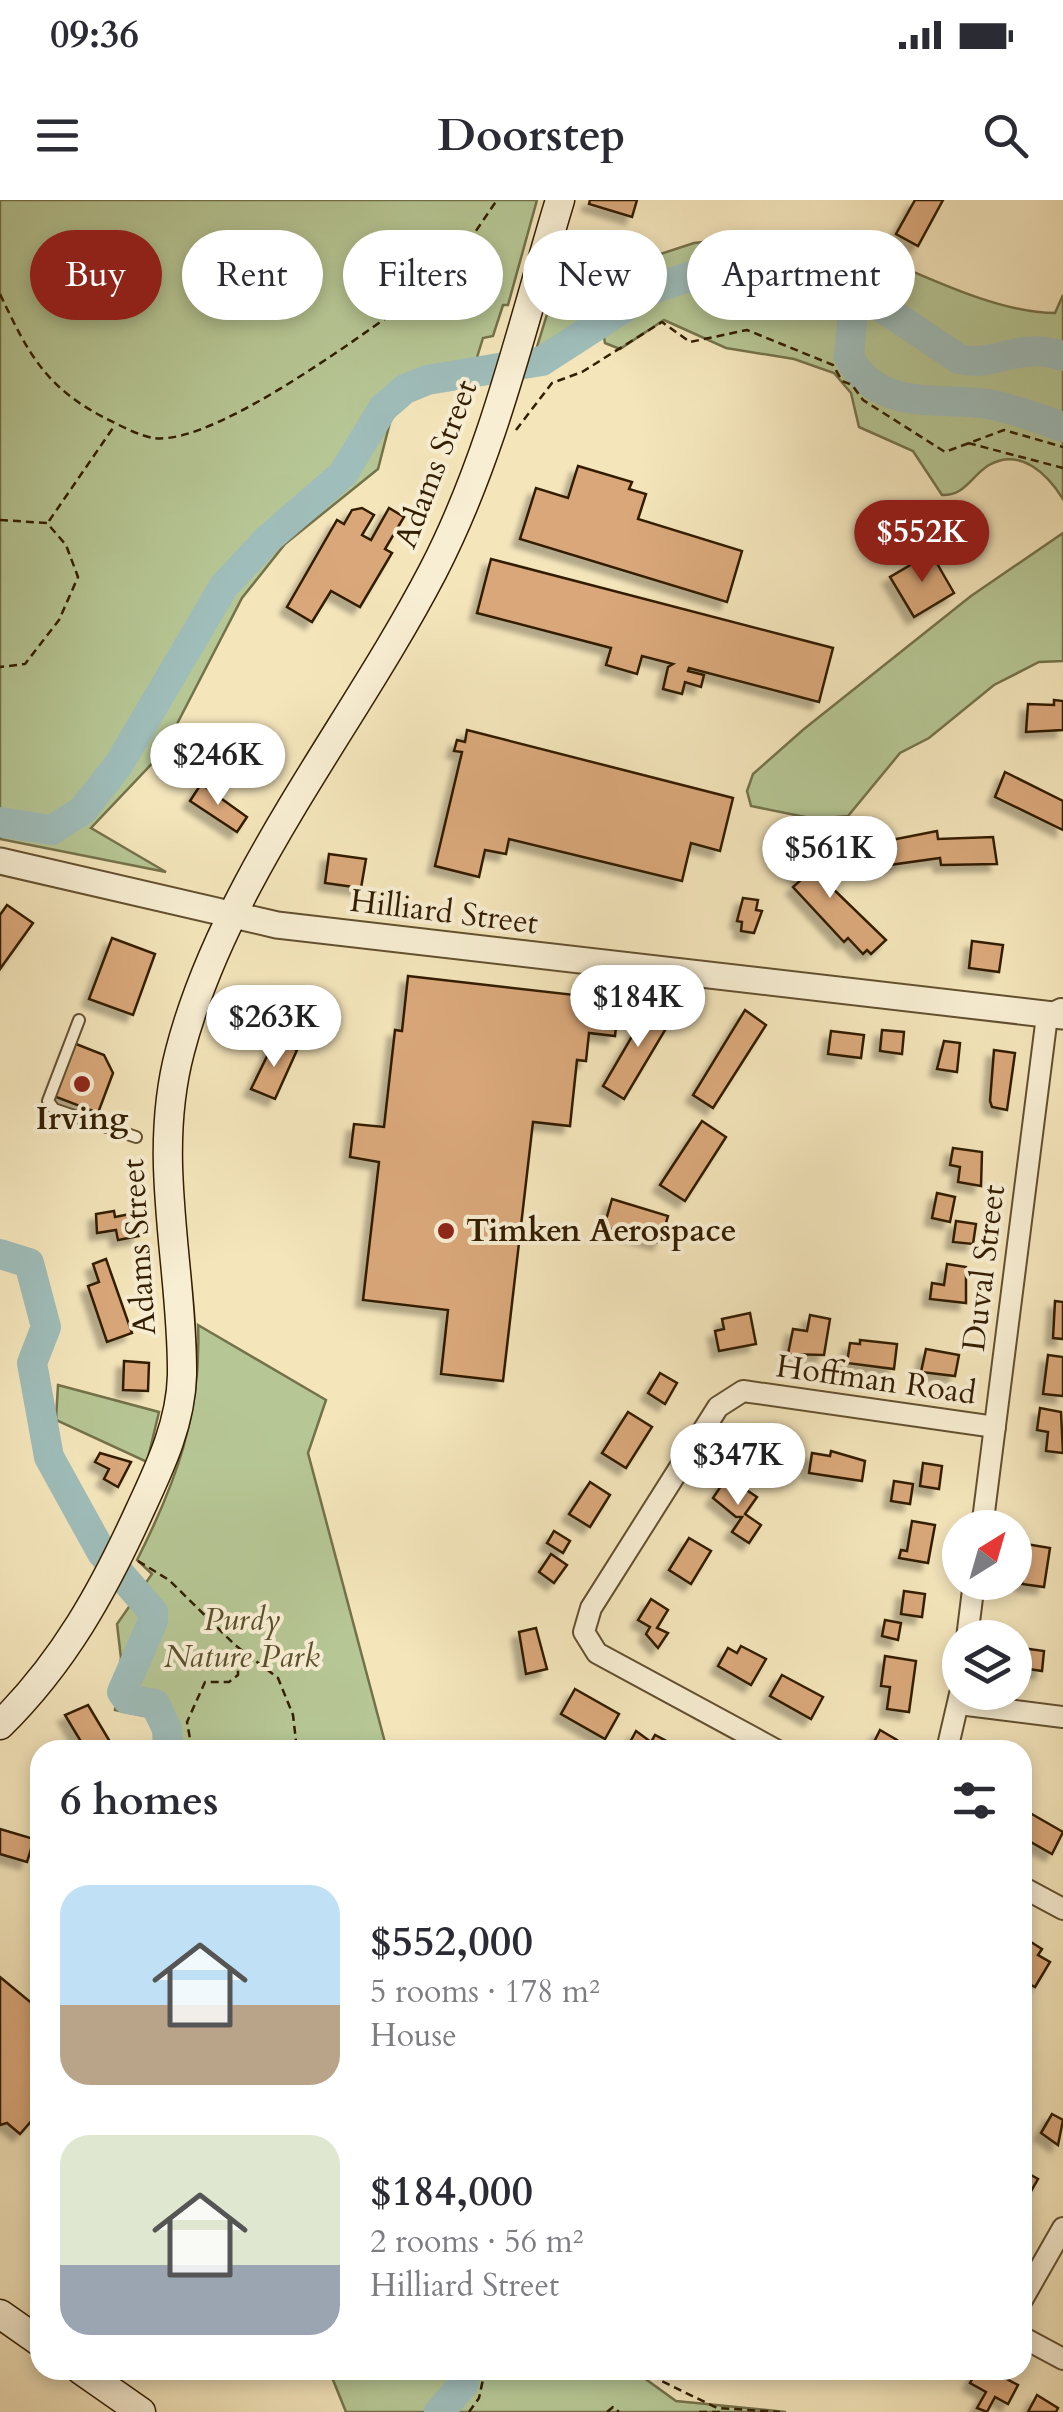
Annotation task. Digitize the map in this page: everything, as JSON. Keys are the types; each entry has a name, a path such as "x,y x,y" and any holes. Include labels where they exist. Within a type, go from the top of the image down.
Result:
{"main road":[{"name":"Adams Street","path":"0,1725 76,1637 121,1563 175,1426 182,1380 166,1173 180,1050 234,916 432,572 476,475 560,200"},
{"path":"0,2314 30,2335"},
{"path":"96,2380 142,2412"}],"street":[{"name":"Hilliard Street","path":"0,861 277,926 1058,1013"},
{"name":"Duval Street","path":"984,1510 1058,1013"},
{"name":"Hoffman Road","path":"758,1740 597,1653 584,1632 592,1608 718,1407 743,1391 994,1426"},
{"path":"950,1740 957,1710"},
{"path":"1025,1710 1063,1717"},
{"path":"1032,1892 1063,1909"},
{"path":"1032,2282 1063,2228"},
{"path":"1032,2342 1063,2359"}],"lane":[{"path":"78,1020 48,1101 54,1109 136,1137"}],"path":[{"path":"0,294 29,355 59,390 116,423 155,438 202,431 262,398 431,286 450,269 497,200"},
{"path":"510,428 517,430 525,423 552,383 582,372 662,322 690,342 747,330 833,365 842,381 852,385 863,400 945,452 1004,430 1063,447"},
{"path":"47,523 116,423"},
{"path":"966,442 1063,468"},
{"path":"0,520 47,523 66,546 78,577 60,620 25,664 0,667"},
{"path":"121,1563 169,1580 239,1648 278,1678 296,1740"},
{"path":"190,1740 187,1722 204,1682 229,1682 238,1675 239,1648"},
{"path":"469,2412 479,2398 483,2380"},
{"path":"660,2380 717,2408 780,2412"},
{"path":"608,2412 613,2407 619,2412"},
{"path":"699,2412 720,2412"}],"green space":[{"path":"0,200 537,200 529,230 523,230 523,251 508,305 503,305 503,230 343,230 343,320 498,320 493,336 483,338 474,367 395,403 378,469 285,544 242,598 162,753 91,828 166,872 0,839"},
{"path":"687,245 687,320 915,320 915,272 973,296 1029,311 1055,313 1063,295 1063,499 1041,473 1012,459 989,465 962,489 942,495 913,451 859,427 851,393 834,373 794,359 726,348 664,320 667,252"},
{"path":"545,320 601,320 562,350 532,363"},
{"path":"601,320 664,320 620,349 605,343"},
{"path":"1063,533 1063,661 1039,662 994,685 929,738 900,753 848,816 815,819 751,806 747,791 753,774 804,729 971,596"},
{"name":"Purdy Nature Park","path":"198,1325 326,1400 308,1453 384,1740 163,1740 164,1720 115,1710 121,1658 117,1624 152,1574 137,1560 164,1503 184,1446 198,1357"},
{"path":"58,1385 159,1412 147,1462 56,1420"},
{"path":"333,2380 647,2380 676,2401 786,2412 346,2412"}],"building":[{"path":"590,200 637,200 632,217 589,204"},
{"path":"915,200 943,200 918,246 915,230 898,230"},
{"path":"578,466 632,482 629,489 646,494 638,519 742,551 727,602 520,539 536,488 568,498"},
{"path":"362,508 374,515 362,535 371,540 389,508 404,517 385,549 392,553 360,607 331,591 312,622 287,607 337,520 344,524 352,510"},
{"path":"931,553 954,593 914,617 890,577"},
{"path":"491,559 833,648 819,702 689,668 688,671 704,675 701,687 685,682 682,694 663,689 668,667 673,664 642,656 637,674 606,665 611,648 477,613"},
{"path":"1054,700 1063,701 1063,730 1026,732 1028,704 1054,705"},
{"path":"467,730 733,798 720,851 691,843 682,881 509,839 506,854 485,850 479,877 435,866 462,752 454,751 457,740 465,742"},
{"path":"1005,772 1063,801 1063,830 995,797"},
{"path":"201,784 247,817 237,832 190,801"},
{"path":"937,831 938,839 993,837 997,864 941,865 940,858 875,867 871,844"},
{"path":"802,839 831,879 827,883 886,940 871,954 867,950 863,954 848,938 844,942 793,887 802,879 782,858"},
{"path":"329,854 366,859 361,888 325,883"},
{"path":"743,898 758,900 756,910 762,911 754,933 741,931 742,922 737,921"},
{"path":"7,905 33,923 0,969 0,915"},
{"path":"112,938 155,954 133,1015 89,999"},
{"path":"972,941 1003,945 999,972 969,968"},
{"name":"Timken Aerospace","path":"408,976 619,1000 615,1036 589,1033 586,1061 577,1060 570,1126 533,1122 503,1381 441,1374 448,1310 363,1300 379,1162 350,1157 354,1124 384,1127 395,1030 402,1031"},
{"path":"652,1002 674,1015 624,1099 603,1086"},
{"path":"745,1010 766,1025 713,1108 693,1095"},
{"path":"882,1030 904,1032 902,1054 880,1051"},
{"path":"831,1031 864,1035 861,1058 828,1054"},
{"path":"275,1040 297,1050 275,1099 251,1089"},
{"path":"944,1041 960,1043 957,1072 937,1069"},
{"name":"Irving","path":"71,1042 104,1055 113,1073 98,1113 51,1095"},
{"path":"994,1050 1015,1053 1007,1110 992,1107 990,1101"},
{"path":"702,1121 726,1137 685,1201 660,1185"},
{"path":"953,1148 982,1152 981,1186 958,1182 960,1167 950,1165"},
{"path":"937,1193 955,1197 950,1222 932,1218"},
{"path":"612,1199 668,1216 660,1243 604,1227"},
{"path":"114,1211 115,1217 135,1213 139,1236 118,1240 116,1230 97,1233 96,1214"},
{"path":"956,1221 976,1224 973,1244 953,1242"},
{"path":"106,1259 132,1333 107,1342 88,1286 99,1282 93,1264"},
{"path":"947,1264 966,1267 966,1303 930,1299 932,1283 944,1285"},
{"path":"1055,1301 1063,1302 1063,1339 1053,1338"},
{"path":"750,1313 756,1344 719,1351 715,1331 724,1329 722,1319"},
{"path":"810,1315 830,1319 824,1355 788,1354 793,1329 807,1331"},
{"path":"860,1340 897,1344 894,1369 847,1363 850,1343 860,1344"},
{"path":"926,1349 959,1355 955,1376 921,1372"},
{"path":"1048,1355 1063,1357 1063,1396 1043,1394"},
{"path":"124,1361 149,1363 148,1391 123,1390"},
{"path":"660,1373 677,1383 665,1404 648,1393"},
{"path":"1040,1408 1061,1412 1063,1453 1046,1451 1048,1432 1037,1430"},
{"path":"628,1412 652,1427 626,1468 602,1453"},
{"path":"831,1451 865,1461 862,1481 809,1473 812,1453 830,1456"},
{"path":"100,1453 131,1462 118,1487 104,1479 109,1469 95,1462"},
{"path":"923,1463 942,1466 939,1489 920,1486"},
{"path":"727,1477 757,1497 745,1514 761,1525 749,1543 732,1532 742,1517 736,1517 713,1498"},
{"path":"894,1481 913,1484 910,1504 891,1501"},
{"path":"590,1482 610,1495 590,1527 569,1514"},
{"path":"912,1521 935,1525 928,1563 899,1558 901,1550 907,1551"},
{"path":"554,1531 570,1541 563,1553 547,1543"},
{"path":"689,1538 711,1551 691,1584 669,1570"},
{"path":"1032,1545 1050,1548 1044,1587 1032,1585"},
{"path":"551,1554 567,1565 554,1583 539,1572"},
{"path":"904,1591 925,1594 922,1617 901,1614"},
{"path":"651,1599 668,1610 657,1628 668,1633 658,1648 646,1634 650,1627 638,1620"},
{"path":"885,1620 901,1623 898,1640 882,1636"},
{"path":"536,1628 547,1669 526,1674 519,1632"},
{"path":"741,1646 766,1659 751,1685 718,1666 728,1648 737,1653"},
{"path":"1032,1649 1044,1651 1042,1671 1032,1670"},
{"path":"885,1656 916,1661 909,1712 887,1709 890,1687 881,1686"},
{"path":"782,1675 823,1697 811,1719 770,1696"},
{"path":"575,1689 619,1714 605,1739 561,1714"},
{"path":"88,1705 109,1740 80,1740 65,1715"},
{"path":"880,1730 897,1740 875,1740"},
{"path":"636,1731 648,1740 631,1740"},
{"path":"1032,1814 1063,1832 1052,1854 1032,1843"},
{"path":"0,1829 30,1838 27,1862 0,1854"},
{"path":"1032,1943 1042,1949 1038,1955 1050,1962 1035,1987"},
{"path":"0,1977 30,2002 30,2122 20,2134 7,2123 0,2125"},
{"path":"1052,2114 1063,2120 1058,2145 1041,2133"},
{"path":"1008,2380 1018,2385 1008,2404 995,2397 987,2412 977,2408 986,2392 970,2383"},
{"path":"1037,2395 1058,2408 1056,2412 1028,2412"}],"waterway":[{"path":"0,822 52,830 83,810 119,764 224,586 268,539 343,474 383,408 405,389 427,380 542,361 655,288 707,271 766,264 806,266 832,274 959,359 985,360 1032,351 1063,356"},
{"path":"852,320 849,357 876,387 911,398 998,406 1063,427"},
{"path":"0,1254 29,1263 46,1327 32,1363 49,1457 102,1553 153,1612 153,1621 122,1692 127,1699 155,1704 167,1729 168,1740"},
{"path":"439,2412 465,2380"}],"place":[{"name":"Irving","path":"82,1084"},
{"name":"Timken Aerospace","path":"446,1231"}]}
